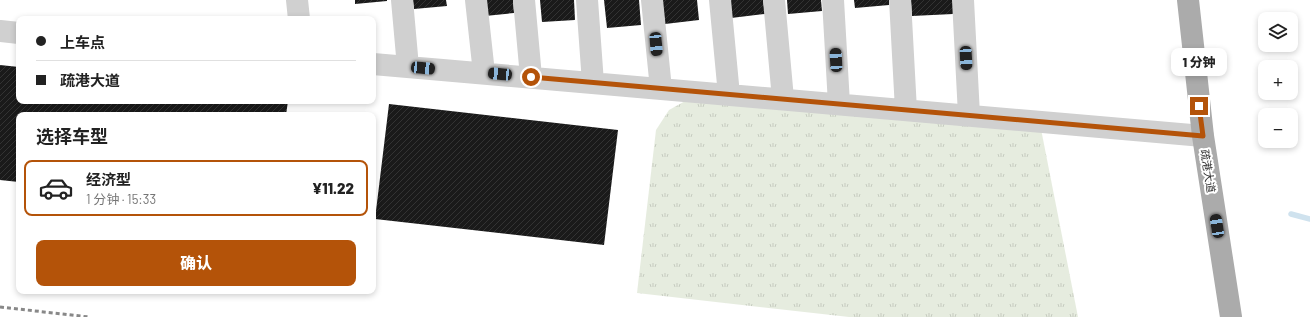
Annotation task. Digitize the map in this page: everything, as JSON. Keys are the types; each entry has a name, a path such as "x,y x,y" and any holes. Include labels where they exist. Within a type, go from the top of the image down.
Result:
{"main road":[{"name":"疏港大道","path":"1188,0 1203,136 1231,317"}],"lane":[{"path":"297,0 299,16"},
{"path":"402,0 408,67"},
{"path":"476,0 484,73"},
{"path":"524,0 531,77"},
{"path":"587,0 593,83"},
{"path":"652,0 661,89"},
{"path":"720,0 729,95"},
{"path":"774,0 782,99"},
{"path":"832,0 839,104"},
{"path":"900,0 906,110"},
{"path":"963,0 969,115"},
{"path":"0,31 16,33"},
{"path":"376,64 1203,136"}],"green space":[{"path":"687,100 1041,129 1078,317 849,317 637,293 656,130 669,110"}],"building":[{"path":"355,0 387,0 387,1 355,4"},
{"path":"413,0 446,0 447,6 414,9"},
{"path":"484,0 513,0 514,13 485,16"},
{"path":"540,0 574,0 575,20 542,22"},
{"path":"604,0 639,0 641,25 607,28"},
{"path":"662,0 697,0 699,20 665,24"},
{"path":"729,0 763,0 765,14 731,18"},
{"path":"787,0 821,0 822,11 788,14"},
{"path":"854,0 889,0 889,5 855,8"},
{"path":"911,0 953,0 953,14 912,16"},
{"path":"0,65 16,67 16,104 288,104 286,112 16,112 16,182 0,180"},
{"path":"389,104 618,130 604,245 376,219"}],"waterway":[{"path":"1291,214 1310,219"}],"railway":[{"path":"0,307 89,317"}],"route":[{"path":"531,77 1203,136 1199,106"}]}
